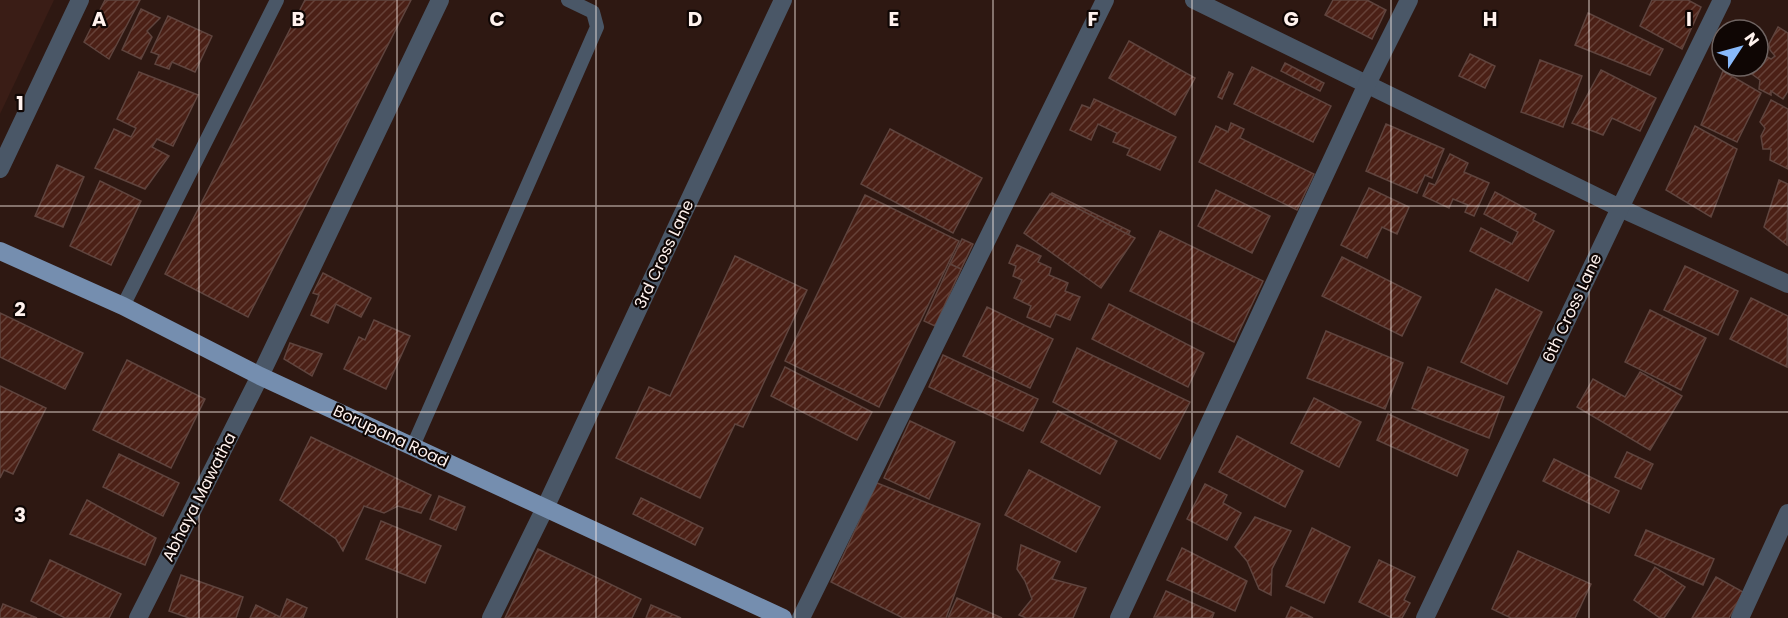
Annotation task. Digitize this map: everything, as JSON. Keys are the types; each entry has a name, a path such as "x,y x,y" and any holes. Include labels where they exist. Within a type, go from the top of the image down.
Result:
{"main road":[{"name":"Borupana Road","path":"0,252 123,306 261,376 783,618"}],"street":[{"path":"0,169 80,0"},
{"name":"Abhaya Mawatha","path":"138,618 261,376 440,0"},
{"name":"3rd Cross Lane","path":"491,618 545,508 783,0"},
{"path":"801,618 1105,0"},
{"path":"1194,0 1620,208 1788,284"},
{"path":"1119,618 1367,84 1409,0"},
{"name":"6th Cross Lane","path":"1425,618 1620,208 1722,0"},
{"path":"1740,618 1788,513"}],"lane":[{"path":"123,306 277,0"},
{"path":"413,446 597,27 593,12 568,0"}],"shaded area":[{"path":"0,0 54,0 0,114"}],"building":[{"path":"105,0 140,0 109,59 84,42"},
{"path":"305,0 411,0 248,317 165,274"},
{"path":"1333,0 1367,0 1386,10 1372,39 1325,15"},
{"path":"1652,0 1688,0 1701,7 1682,49 1640,26"},
{"path":"141,9 160,18 147,31 152,37 141,59 122,50"},
{"path":"1588,13 1663,49 1650,75 1575,45"},
{"path":"168,16 212,36 195,72 172,62 169,69 155,64 159,55 151,52"},
{"path":"1778,27 1788,33 1788,91 1783,99 1771,91 1771,95 1759,89 1760,80 1757,78 1770,78 1770,58 1775,56 1770,50 1770,42"},
{"path":"1129,41 1195,78 1175,115 1109,78"},
{"path":"1470,54 1495,66 1485,88 1459,76"},
{"path":"1540,60 1582,76 1563,127 1521,112"},
{"path":"1285,63 1324,83 1320,91 1281,71"},
{"path":"1252,67 1331,106 1313,142 1234,104"},
{"path":"1601,70 1656,98 1640,131 1612,118 1603,135 1572,123"},
{"path":"139,72 198,95 173,146 157,139 152,147 169,156 145,189 95,168 114,129 131,137 136,128 117,119"},
{"path":"1229,72 1233,74 1222,99 1218,97"},
{"path":"1720,78 1735,78 1761,93 1737,142 1701,125"},
{"path":"1094,99 1176,137 1160,170 1127,155 1130,149 1113,142 1117,133 1098,124 1091,140 1070,130 1082,105 1090,108"},
{"path":"1771,100 1788,109 1788,169 1770,160 1771,149 1763,149 1761,136 1765,128 1760,122"},
{"path":"1231,123 1244,129 1240,138 1314,174 1297,210 1199,162 1216,126 1228,132"},
{"path":"1386,124 1444,149 1432,178 1425,175 1417,193 1366,171"},
{"path":"1695,126 1737,149 1711,217 1666,190"},
{"path":"890,129 982,178 953,233 861,184"},
{"path":"1450,154 1468,163 1464,172 1489,183 1474,216 1465,212 1468,205 1453,199 1449,208 1423,196 1429,183 1435,185"},
{"path":"57,165 84,177 63,227 35,216"},
{"path":"1779,180 1788,184 1787,245 1764,227"},
{"path":"100,181 141,201 111,265 70,246"},
{"path":"1369,188 1409,207 1397,234 1382,227 1367,258 1341,245"},
{"path":"1216,190 1270,216 1252,253 1198,226"},
{"path":"1495,192 1536,214 1533,220 1554,231 1528,281 1470,251 1481,228 1512,244 1518,232 1484,214"},
{"path":"1052,193 1130,231 1113,268 1034,229"},
{"path":"1050,194 1135,238 1101,288 1024,233"},
{"path":"865,195 959,241 879,407 785,361"},
{"path":"1160,231 1263,281 1234,342 1130,291"},
{"path":"962,239 973,244 961,269 950,264"},
{"path":"1017,245 1041,256 1038,262 1051,268 1049,275 1068,283 1065,291 1080,297 1070,320 1056,314 1050,327 1027,317 1031,306 1014,298 1022,280 1013,276 1016,266 1009,263"},
{"path":"735,256 807,290 743,427 735,424 700,498 616,458 649,387 670,396"},
{"path":"1342,257 1421,297 1402,336 1322,296"},
{"path":"950,264 961,269 935,326 924,321"},
{"path":"1685,266 1738,291 1718,335 1664,310"},
{"path":"323,273 371,298 361,317 336,304 328,323 311,315 319,295 313,293"},
{"path":"1496,289 1542,312 1507,384 1461,362"},
{"path":"1751,298 1788,316 1787,367 1730,339"},
{"path":"1109,304 1204,353 1188,387 1092,339"},
{"path":"987,307 1053,339 1030,388 963,356"},
{"path":"1650,310 1706,338 1681,390 1625,362"},
{"path":"0,313 83,353 65,389 0,357"},
{"path":"374,320 410,336 386,389 344,369 359,337 365,340"},
{"path":"1326,331 1403,363 1385,409 1307,378"},
{"path":"290,343 322,354 312,376 284,359"},
{"path":"1077,348 1190,402 1160,459 1053,402"},
{"path":"943,355 1038,399 1023,431 929,387"},
{"path":"127,360 205,399 171,468 93,430"},
{"path":"785,367 872,412 857,440 771,396"},
{"path":"1428,367 1504,397 1489,438 1412,408"},
{"path":"1640,372 1682,396 1650,450 1577,407 1593,379 1625,397"},
{"path":"0,386 46,408 13,474 4,470 0,478"},
{"path":"1314,398 1361,422 1339,467 1291,443"},
{"path":"1058,411 1117,441 1100,474 1041,442"},
{"path":"1388,414 1468,450 1457,476 1377,440"},
{"path":"910,421 955,442 929,499 884,478"},
{"path":"1237,436 1303,471 1285,507 1219,472"},
{"path":"311,437 431,495 421,513 398,506 384,513 364,506 343,551 336,539 280,500"},
{"path":"1627,452 1653,464 1641,489 1615,477"},
{"path":"119,454 179,483 163,516 103,487"},
{"path":"1554,459 1619,491 1609,513 1543,481"},
{"path":"1029,470 1100,507 1076,552 1005,515"},
{"path":"877,483 980,524 946,618 903,618 831,582"},
{"path":"1205,484 1227,495 1223,503 1241,513 1227,540 1187,519"},
{"path":"439,496 465,507 456,530 430,519"},
{"path":"641,498 703,528 695,545 633,514"},
{"path":"87,500 156,538 145,565 70,534"},
{"path":"1255,517 1291,531 1272,569 1271,595 1259,589 1247,561 1235,547"},
{"path":"381,521 441,546 425,583 366,559"},
{"path":"1312,528 1350,547 1324,603 1286,586"},
{"path":"1646,530 1714,559 1703,585 1635,555"},
{"path":"1021,545 1060,562 1052,579 1086,588 1073,618 1026,618 1019,615 1032,599 1017,569"},
{"path":"1182,548 1247,581 1235,611 1167,580"},
{"path":"538,549 641,599 632,618 505,618"},
{"path":"1518,551 1591,584 1575,618 1511,618 1492,609"},
{"path":"50,560 121,594 109,618 65,618 31,601"},
{"path":"1379,560 1415,577 1404,600 1410,603 1402,618 1392,618 1359,602"},
{"path":"1655,567 1685,587 1664,618 1660,618 1634,600"},
{"path":"181,575 243,597 236,618 189,618 169,611"},
{"path":"1716,577 1743,592 1729,618 1692,618"},
{"path":"1166,591 1214,613 1212,618 1154,617"},
{"path":"957,598 1002,618 948,618"},
{"path":"287,599 307,608 303,618 250,618 256,605 280,617"},
{"path":"3,604 37,618 0,618"},
{"path":"651,605 681,618 646,618"},
{"path":"1291,607 1313,618 1286,618"}]}
